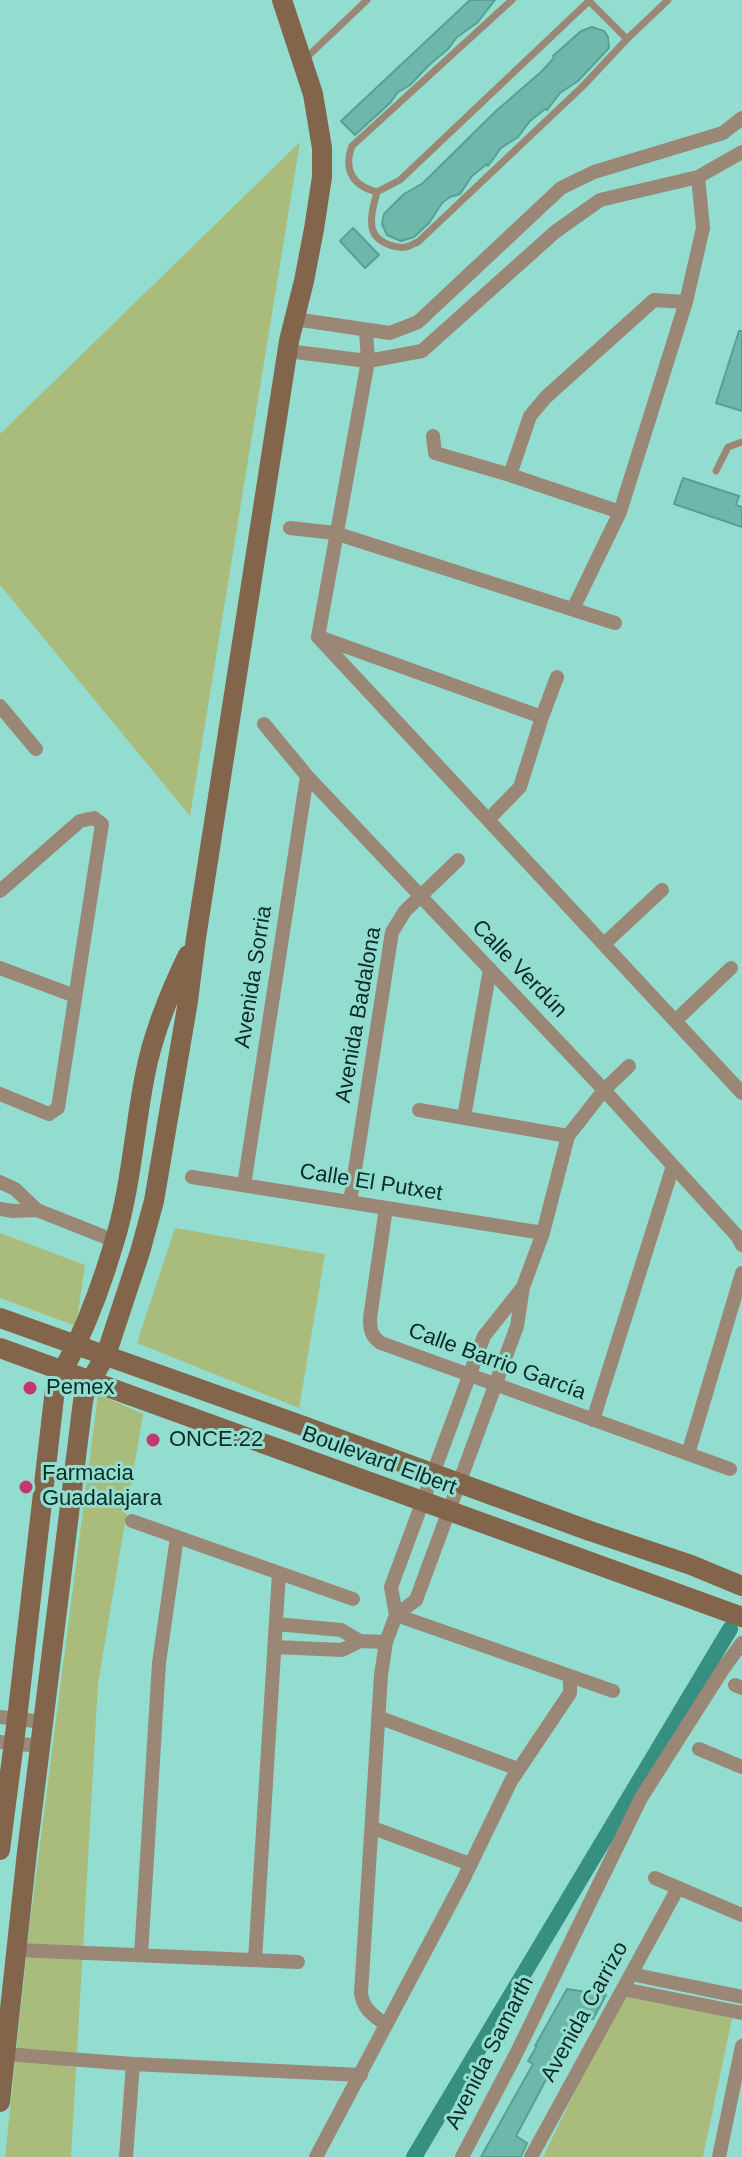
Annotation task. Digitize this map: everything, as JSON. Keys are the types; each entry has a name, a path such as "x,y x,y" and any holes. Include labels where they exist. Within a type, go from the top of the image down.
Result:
{"street":[{"path":"0,2102 83,1401 86,1388 106,1355 154,1201 178,998 196,938 287,351 322,177 322,148 313,94 282,0"},
{"path":"294,319 390,333 418,322 561,188 594,172 723,133 742,118"},
{"path":"287,351 368,361 422,351 555,232 600,200 698,177 742,152"},
{"path":"573,609 620,512 686,302 703,228 698,177"},
{"path":"510,475 530,416 546,397 654,300 686,302"},
{"path":"318,637 368,361 366,330"},
{"path":"433,436 435,453 620,512"},
{"path":"290,528 335,533 615,623"},
{"path":"318,637 542,717"},
{"path":"318,637 742,1093"},
{"path":"488,820 520,787 557,677"},
{"path":"0,706 6,724 36,749"},
{"name":"Calle Verdún","path":"264,724 307,776 604,1090 742,1245"},
{"name":"Avenida Sorria","path":"244,1185 307,776"},
{"path":"0,891 80,821 94,818 102,824 58,1108 49,1114 0,1094"},
{"name":"Avenida Badalona","path":"350,1202 392,932 405,911 458,860"},
{"path":"604,944 662,890"},
{"path":"0,968 75,996"},
{"path":"675,1021 731,968"},
{"path":"464,1117 490,969"},
{"path":"0,1850 9,1718 55,1389 76,1346 115,1241 155,1034 178,998"},
{"path":"396,1615 416,1600 496,1385 517,1326 523,1287 543,1233 568,1136 604,1090 629,1066"},
{"path":"419,1110 568,1136"},
{"path":"593,1420 673,1166"},
{"name":"Calle El Putxet","path":"192,1177 543,1233"},
{"path":"0,1182 15,1189 37,1210 115,1241"},
{"name":"Calle Barrio García","path":"386,1208 370,1318 371,1333 381,1343 730,1469"},
{"path":"0,1209 37,1210"},
{"path":"688,1454 742,1273"},
{"path":"385,2024 365,2009 361,1993 381,1675 386,1642 396,1615 391,1587 484,1336 523,1287"},
{"name":"Boulevard Elbert","path":"0,1318 691,1565 742,1586"},
{"name":"Boulevard Elbert","path":"0,1348 742,1617"},
{"path":"132,1521 353,1599"},
{"path":"141,1955 159,1663 177,1537"},
{"path":"255,1960 279,1573"},
{"path":"396,1615 613,1691"},
{"path":"276,1624 341,1630 360,1641 386,1642"},
{"path":"275,1647 342,1650 360,1641"},
{"name":"Avenida Samarth","path":"462,2157 641,1798 742,1643"},
{"path":"316,2157 518,1769 570,1693 570,1677"},
{"path":"378,1717 518,1769"},
{"path":"9,1718 44,1722"},
{"path":"7,1742 40,1746"},
{"path":"699,1749 742,1767"},
{"path":"373,1828 470,1864"},
{"path":"655,1878 742,1915"},
{"name":"Avenida Carrizo","path":"531,2157 678,1888"},
{"path":"17,1950 298,1962"},
{"path":"631,1974 742,1997"},
{"path":"623,1989 742,2013"},
{"path":"719,2157 742,2046"},
{"path":"5,2054 133,2064 361,2075"},
{"path":"126,2157 133,2064"}],"lane":[{"path":"304,60 367,0"},
{"path":"512,0 352,146 348,158 349,171 356,182 377,192 400,180 588,1 627,39"},
{"path":"377,192 372,209 373,232 393,246 406,247 418,242 583,86 668,0"},
{"path":"716,471 728,447 742,442"}],"green space":[{"path":"300,142 190,816 0,585 0,433"},
{"path":"175,1228 325,1254 299,1408 137,1343"},
{"path":"0,1233 85,1265 76,1326 0,1298"},
{"path":"98,1394 143,1414 98,1684 71,2157 5,2157 30,1922"},
{"path":"623,1993 732,2018 703,2157 543,2157"}],"building":[{"path":"470,0 495,0 477,23 457,37 448,49 355,135 341,121"},
{"path":"592,27 604,31 609,48 578,81 560,93 547,110 530,121 518,137 501,148 488,166 472,176 460,194 442,203 429,223 414,237 401,241 387,235 382,224 384,214 404,194 423,183 496,111 541,72 553,56 581,31"},
{"path":"353,228 379,255 365,268 340,241"},
{"path":"739,331 742,331 742,411 716,403"},
{"path":"683,478 739,496 736,505 742,507 742,527 674,504"},
{"path":"567,1989 606,1995 593,2019 581,2014 516,2136 527,2143 521,2157 481,2157 533,2064 528,2061"}],"waterway":[{"path":"414,2157 730,1629"}],"place":[{"name":"Pemex","path":"30,1388"},
{"name":"ONCE:22","path":"153,1440"},
{"name":"Farmacia Guadalajara","path":"26,1487"}]}
